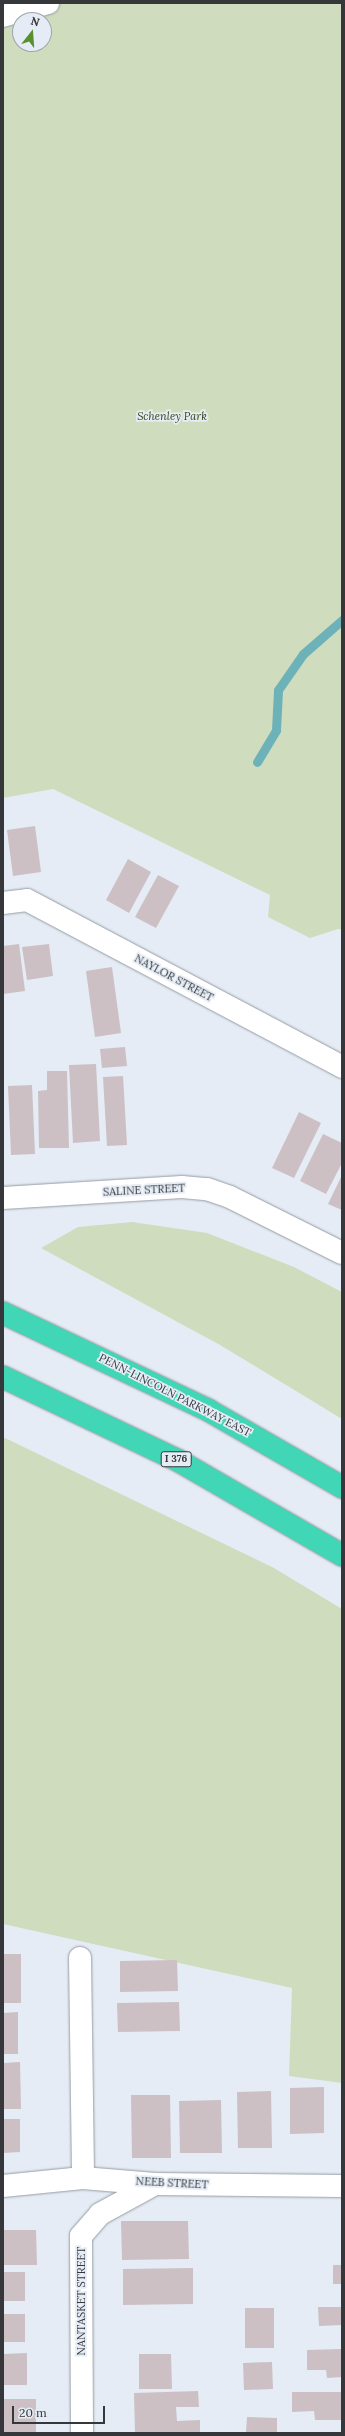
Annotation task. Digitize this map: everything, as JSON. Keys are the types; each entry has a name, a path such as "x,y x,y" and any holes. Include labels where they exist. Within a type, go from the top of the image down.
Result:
{"highway":[{"name":"PENN-LINCOLN PARKWAY EAST","path":"3,1313 208,1410 342,1487"},
{"name":"I 376","path":"3,1377 180,1461 342,1555"}],"street":[{"path":"3,16 48,3"},
{"name":"NAYLOR STREET","path":"3,903 27,900 342,1067"},
{"name":"SALINE STREET","path":"3,1198 182,1187 207,1189 230,1197 342,1253"},
{"path":"80,1958 83,2178"},
{"name":"NEEB STREET","path":"3,2186 83,2178 155,2184 342,2186"},
{"name":"NANTASKET STREET","path":"82,2433 81,2236 100,2214 155,2184"}],"green space":[{"name":"Schenley Park","path":"3,3 342,3 342,930 338,929 310,938 268,917 270,895 53,789 3,798"},
{"path":"132,1222 207,1233 294,1267 342,1292 342,1419 220,1345 41,1248 78,1227"},
{"path":"3,1437 274,1568 342,1609 342,2083 289,2076 292,1988 3,1924"}],"building":[{"path":"35,826 41,872 13,876 7,830"},
{"path":"128,859 151,872 129,913 106,900"},
{"path":"158,875 179,886 156,928 135,917"},
{"path":"19,944 25,991 3,994 3,946"},
{"path":"49,944 53,976 27,980 22,947"},
{"path":"112,967 121,1033 95,1037 86,971"},
{"path":"125,1047 127,1066 102,1068 100,1049"},
{"path":"96,1064 100,1141 73,1143 69,1065"},
{"path":"47,1071 67,1071 69,1148 39,1148 38,1091 47,1090"},
{"path":"123,1076 127,1145 107,1146 103,1077"},
{"path":"32,1085 35,1154 11,1155 8,1086"},
{"path":"299,1112 321,1123 294,1178 272,1168"},
{"path":"323,1134 342,1143 342,1163 326,1194 300,1181"},
{"path":"342,1175 342,1210 328,1204"},
{"path":"3,1954 21,1954 21,2003 3,2003"},
{"path":"177,1960 178,1991 120,1992 120,1961"},
{"path":"179,2002 180,2031 118,2032 117,2003"},
{"path":"18,2012 18,2054 3,2054 3,2013"},
{"path":"20,2062 21,2109 3,2109 3,2063"},
{"path":"324,2087 324,2133 290,2134 290,2088"},
{"path":"271,2091 272,2148 238,2148 237,2092"},
{"path":"131,2095 170,2095 171,2158 132,2158"},
{"path":"221,2100 222,2153 180,2153 179,2101"},
{"path":"3,2119 20,2119 20,2152 3,2153"},
{"path":"121,2221 188,2221 189,2259 122,2260"},
{"path":"3,2230 36,2230 37,2265 3,2265"},
{"path":"333,2265 342,2265 342,2284 333,2284"},
{"path":"193,2268 193,2304 123,2305 123,2269"},
{"path":"3,2272 25,2272 25,2301 3,2301"},
{"path":"318,2307 342,2307 342,2325 319,2326"},
{"path":"245,2308 274,2308 274,2348 245,2348"},
{"path":"3,2314 25,2314 25,2342 3,2342"},
{"path":"342,2349 342,2377 327,2378 326,2370 307,2370 307,2350"},
{"path":"27,2353 27,2385 3,2385 3,2354"},
{"path":"139,2354 171,2354 172,2389 139,2389"},
{"path":"272,2362 273,2389 244,2390 243,2363"},
{"path":"198,2391 199,2407 176,2407 177,2421 200,2420 200,2433 135,2433 134,2393"},
{"path":"292,2392 342,2392 342,2420 315,2420 314,2411 292,2412"},
{"path":"3,2399 36,2399 36,2433 3,2433"},
{"path":"247,2417 277,2418 277,2433 246,2433"}],"waterway":[{"path":"257,762 276,730 278,690 303,654 342,620"}]}
